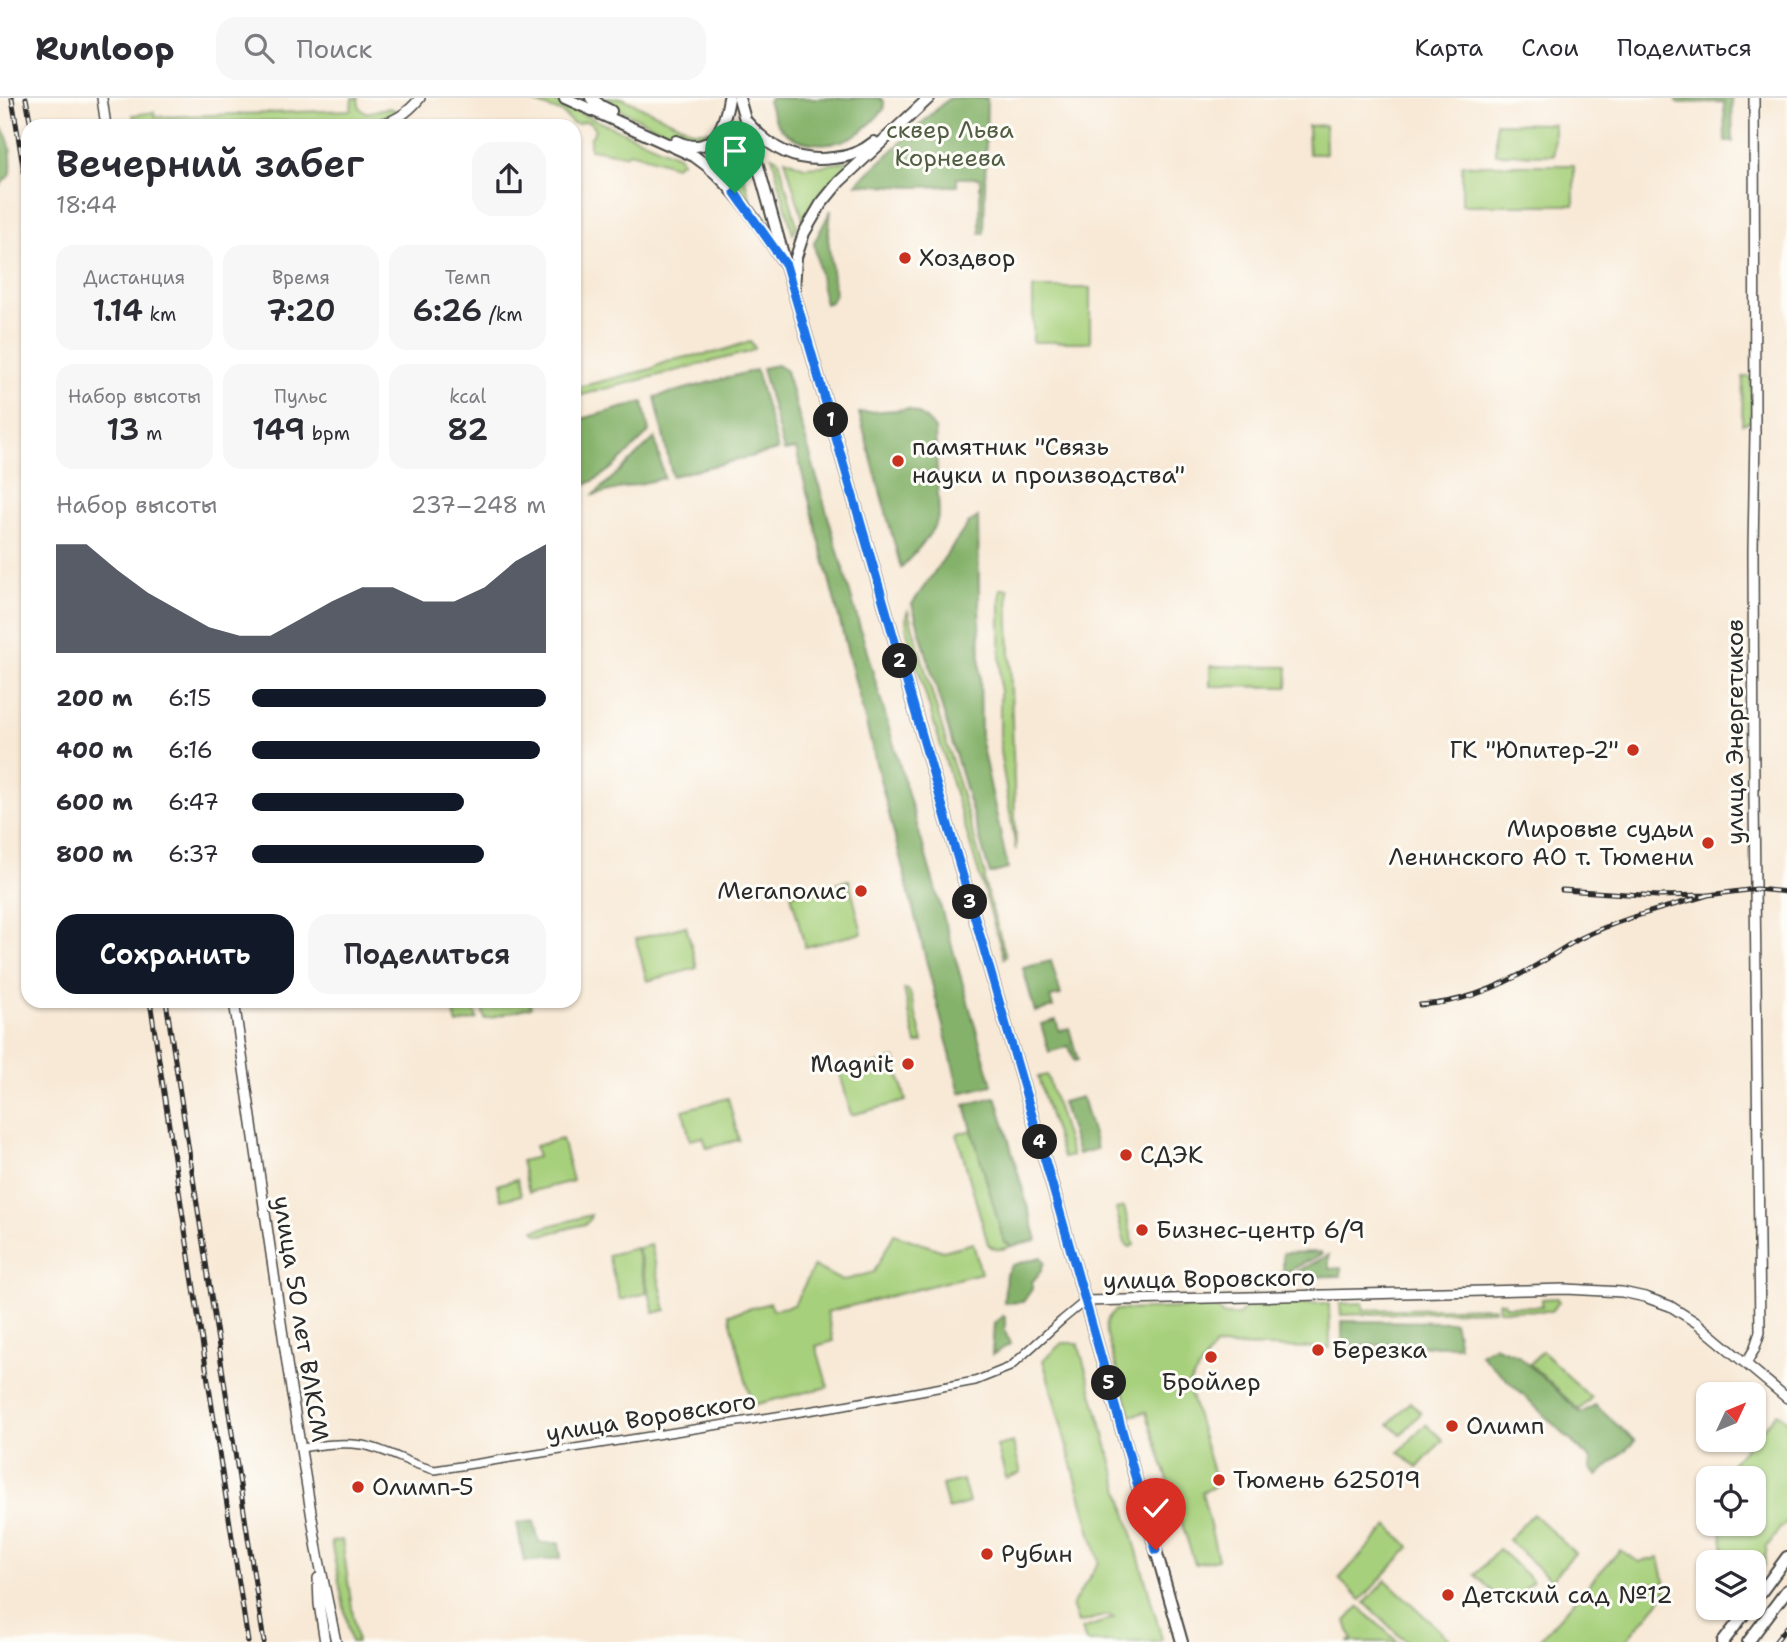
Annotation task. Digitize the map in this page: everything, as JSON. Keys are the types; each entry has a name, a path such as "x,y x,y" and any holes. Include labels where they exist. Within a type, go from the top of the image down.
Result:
{"main road":[{"path":"565,98 694,156 708,166 742,202 786,265"},
{"path":"592,98 601,106 686,145 696,147 704,146 717,135 729,98"},
{"path":"739,98 1182,1642"},
{"path":"746,121 758,134 780,150 799,158 822,160 844,157 866,149 910,109 917,98"},
{"path":"794,293 796,257 804,233 821,204 839,182 929,98"},
{"path":"1766,1586 1787,1557"},
{"path":"1748,1642 1787,1590"},
{"path":"1723,1642 1739,1620"}],"street":[{"path":"102,98 105,119"},
{"path":"397,119 420,98"},
{"name":"улица Энергетиков","path":"1746,1363 1760,1332 1754,798 1754,98"},
{"name":"улица 50 лет ВЛКСМ","path":"235,1008 318,1555 336,1642"},
{"name":"улица Воровского","path":"301,1448 338,1444 363,1446 385,1452 419,1467 435,1470 814,1410 975,1381 1010,1367 1085,1301 1566,1289 1622,1292 1670,1306 1697,1323 1787,1398"},
{"path":"318,1555 319,1604 325,1642"}],"green space":[{"path":"352,98 358,98 363,111 386,108 397,112 378,119 134,119 133,115 154,112 155,117 351,110"},
{"path":"522,98 546,98 678,156 682,161 675,166 630,152 625,155 590,149 590,138 595,128 585,121 581,122 581,119 568,119 563,113"},
{"path":"596,98 622,98 693,131 710,131 700,141 684,141"},
{"path":"770,98 880,98 884,102 884,109 867,127 851,137 818,144 787,134 774,117 768,101"},
{"name":"сквер Льва Корнеева","path":"949,98 987,98 984,233 980,233 980,178 957,178 957,186 856,184"},
{"path":"1677,98 1732,98 1733,142 1725,142 1724,102 1677,103"},
{"path":"728,122 753,208 723,172 702,154 717,146"},
{"path":"1496,123 1554,124 1554,155 1496,154"},
{"path":"1325,125 1326,154 1309,154 1308,126"},
{"path":"0,126 9,143 11,174 0,185"},
{"path":"772,156 779,160 797,226 793,234"},
{"path":"785,159 804,167 854,160 819,194 803,220"},
{"path":"1462,165 1574,165 1574,205 1462,205"},
{"path":"831,210 828,238 835,294 831,302 825,304 814,243"},
{"path":"1033,288 1090,288 1090,342 1033,342"},
{"path":"751,342 755,348 749,352 581,395 581,386 651,369 675,359 718,352"},
{"path":"777,365 786,371 992,1085 960,1093 796,449 784,451 762,368"},
{"path":"756,370 778,450 672,476 655,397"},
{"path":"1743,377 1751,377 1751,421 1742,424"},
{"path":"643,402 649,432 606,473 581,486 581,419"},
{"path":"908,409 923,417 935,429 939,515 928,537 901,568 859,413"},
{"path":"655,438 664,478 594,495"},
{"path":"978,517 981,742 1008,869 990,874 912,604 968,524"},
{"path":"1000,589 1008,589 1016,850 1000,751"},
{"path":"908,611 985,875 984,881 1006,956 1004,958 907,632"},
{"path":"1210,666 1288,667 1287,687 1210,686"},
{"path":"849,880 862,933 805,947 791,894"},
{"path":"686,926 697,968 647,981 636,939"},
{"path":"1051,961 1061,995 1050,997 1053,1007 1035,1012 1023,968"},
{"path":"904,989 910,993 923,1042 916,1044"},
{"path":"474,1008 477,1019 457,1024 453,1009"},
{"path":"482,1008 527,1008 485,1019"},
{"path":"1056,1020 1059,1031 1069,1028 1078,1060 1074,1061 1069,1046 1049,1052 1041,1024"},
{"path":"895,1059 906,1101 851,1115 840,1073"},
{"path":"1047,1075 1072,1156 1063,1158 1038,1077"},
{"path":"994,1097 997,1099 1037,1240 1012,1246 1004,1242 965,1105"},
{"path":"1082,1097 1097,1149 1078,1154 1062,1102"},
{"path":"728,1098 739,1140 707,1148 703,1137 690,1140 683,1110"},
{"path":"972,1130 1004,1242 1012,1246 996,1249 988,1244 957,1134"},
{"path":"562,1139 573,1181 529,1192 521,1161 538,1157 535,1146"},
{"path":"517,1179 521,1195 501,1200 497,1185"},
{"path":"1124,1207 1134,1245 1130,1247 1125,1243 1116,1209"},
{"path":"591,1215 585,1224 543,1235 534,1230"},
{"path":"894,1234 943,1251 973,1243 981,1273 827,1312 833,1341 816,1346 828,1387 752,1405 729,1314 770,1303 773,1310 794,1305 814,1266 842,1281 874,1272"},
{"path":"651,1245 666,1310 654,1313 638,1248"},
{"path":"636,1248 647,1293 620,1300 608,1255"},
{"path":"1283,1253 1322,1254 1283,1274"},
{"path":"1329,1255 1329,1269 1341,1268 1341,1276 1287,1277"},
{"path":"1041,1257 1044,1262 1041,1271 1032,1282 1032,1289 1023,1302 1004,1303 1006,1274 1012,1265"},
{"path":"1557,1298 1559,1302 1551,1311 1499,1310 1498,1302 1504,1302 1505,1306 1542,1306 1542,1299"},
{"path":"1329,1303 1330,1348 1215,1346 1188,1385 1217,1486 1202,1492 1218,1559 1195,1564 1146,1412 1131,1416 1106,1333 1108,1320 1116,1310 1216,1307 1222,1315 1239,1315 1246,1306"},
{"path":"1363,1303 1364,1310 1494,1307 1494,1310 1341,1315 1340,1304"},
{"path":"1003,1316 1010,1344 992,1355 994,1323"},
{"path":"1342,1321 1454,1322 1459,1346 1342,1345"},
{"path":"1062,1343 1078,1343 1162,1639 1159,1642 1086,1642 1082,1629 1114,1618 1108,1615 1078,1623 1072,1605 1099,1562 1043,1360"},
{"path":"1493,1346 1518,1355 1581,1413 1595,1405 1635,1441 1597,1476 1590,1469 1591,1460 1480,1354"},
{"path":"1542,1351 1591,1398 1579,1410 1530,1364"},
{"path":"1410,1402 1421,1413 1401,1435 1389,1424"},
{"path":"1777,1413 1787,1420 1787,1523 1780,1528 1766,1553 1766,1550 1724,1550 1722,1536 1766,1536 1766,1466 1729,1466 1742,1452 1766,1452 1766,1425"},
{"path":"1426,1424 1443,1440 1417,1468 1399,1452"},
{"path":"1013,1442 1021,1473 1006,1478 997,1446"},
{"path":"963,1480 969,1503 948,1509 942,1485"},
{"path":"1533,1514 1575,1553 1551,1580 1508,1540"},
{"path":"534,1521 539,1543 559,1543 561,1558 524,1562 517,1523"},
{"path":"1388,1526 1410,1547 1361,1600 1339,1579"},
{"path":"342,1540 357,1642 351,1642 331,1542"},
{"path":"1499,1549 1533,1581 1508,1606 1475,1575"},
{"path":"1620,1550 1639,1562 1659,1558 1667,1592 1625,1642 1537,1642"},
{"path":"1386,1580 1452,1642 1406,1642 1365,1603"},
{"path":"1359,1607 1398,1642 1347,1642 1352,1640 1346,1621"}],"railway":[{"path":"12,98 21,154"},
{"path":"26,98 30,119"},
{"path":"1562,890 1658,896 1708,895 1756,889 1787,892"},
{"path":"1420,1005 1452,1001 1483,992 1512,979 1596,931 1708,895"},
{"path":"151,1008 248,1642"},
{"path":"167,1008 264,1642"},
{"path":"1775,1642 1787,1627"}],"place":[{"name":"Хоздвор","path":"905,258"},
{"name":"памятник \"Связь науки и производства\"","path":"898,461"},
{"name":"ГК \"Юпитер-2\"","path":"1633,750"},
{"name":"Мировые судьи Ленинского АО т. Тюмени","path":"1708,843"},
{"name":"Мегаполис","path":"861,891"},
{"name":"Magnit","path":"908,1064"},
{"name":"СДЭК","path":"1126,1155"},
{"name":"Бизнес-центр 6/9","path":"1142,1230"},
{"name":"Березка","path":"1318,1350"},
{"name":"Бройлер","path":"1211,1357"},
{"name":"Олимп","path":"1452,1426"},
{"name":"Тюмень 625019","path":"1219,1480"},
{"name":"Олимп-5","path":"358,1487"},
{"name":"Рубин","path":"987,1554"},
{"name":"Детский сад №12","path":"1448,1595"}],"route":[{"path":"735,193 786,265 1156,1550"}]}
